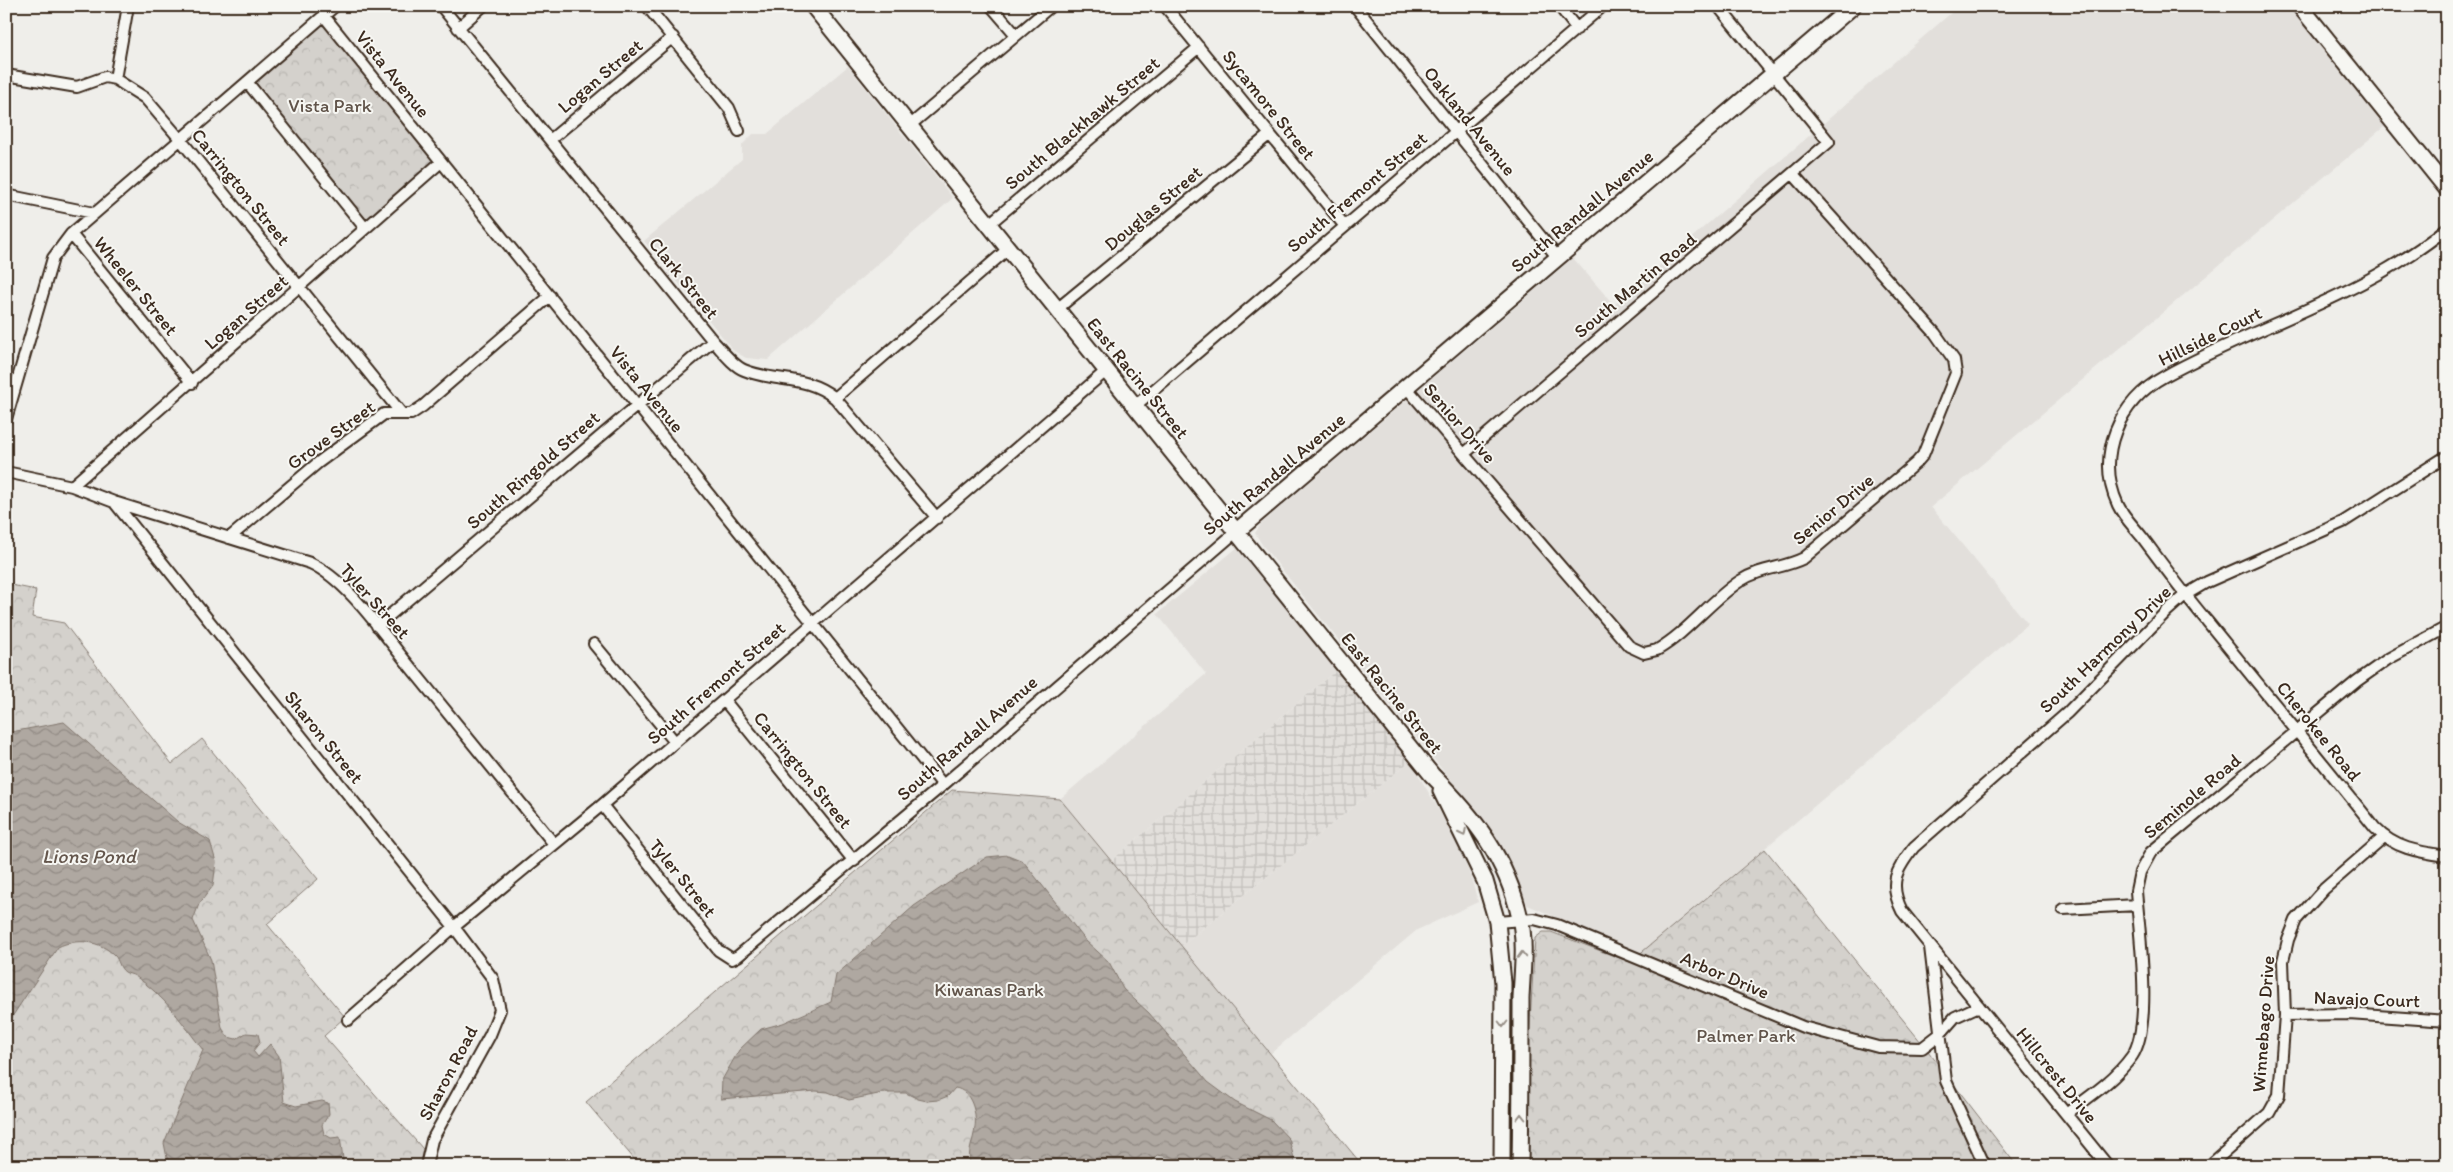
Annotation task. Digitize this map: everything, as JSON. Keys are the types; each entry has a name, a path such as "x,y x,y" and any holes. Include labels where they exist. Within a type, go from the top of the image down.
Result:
{"main road":[{"name":"East Racine Street","path":"813,6 908,127 1058,309 1432,775 1472,817 1486,836 1499,860 1521,920 1523,958 1520,1166"},
{"name":"South Randall Avenue","path":"1237,531 1853,6"},
{"path":"2304,8 2447,189"},
{"name":"East Racine Street","path":"1432,775 1486,881 1497,922 1503,983 1502,1166"}],"street":[{"path":"6,76 78,87 105,77 115,79 128,6"},
{"path":"6,419 53,258 71,234 335,6"},
{"name":"Clark Street","path":"441,6 713,341 742,370 808,383 825,390 835,398 937,518"},
{"path":"458,28 483,6"},
{"path":"647,6 729,108 739,131"},
{"path":"992,6 1016,35"},
{"path":"908,127 1051,6"},
{"name":"Sycamore Street","path":"1166,6 1344,226"},
{"name":"Oakland Avenue","path":"1355,6 1558,258"},
{"path":"1559,6 1577,29"},
{"name":"South Fremont Street","path":"1135,406 1603,6"},
{"path":"1718,6 1773,75"},
{"name":"Vista Avenue","path":"324,16 944,785"},
{"name":"Logan Street","path":"550,140 673,38"},
{"name":"South Blackhawk Street","path":"988,225 1199,47"},
{"name":"South Martin Road","path":"1464,454 1829,142 1773,75"},
{"name":"Carrington Street","path":"115,79 144,98 180,140 402,414"},
{"path":"247,82 365,228"},
{"name":"Douglas Street","path":"1058,309 1270,134"},
{"name":"Logan Street","path":"72,486 192,383 441,162"},
{"name":"Senior Drive","path":"1406,387 1617,633 1636,651 1644,653 1657,650 1739,582 1763,569 1795,563 1820,546 1923,455 1951,390 1956,366 1935,333 1793,174"},
{"name":"Wheeler Street","path":"6,195 94,213"},
{"name":"Hillside Court","path":"2185,595 2118,505 2109,460 2118,422 2128,406 2162,377 2386,271 2407,259 2447,228"},
{"name":"Wheeler Street","path":"71,234 192,383"},
{"path":"835,398 1008,249"},
{"name":"Grove Street","path":"229,538 319,462 384,414 411,414 423,406 550,296"},
{"name":"South Ringold Street","path":"377,626 713,341"},
{"name":"South Fremont Street","path":"348,1020 454,927 602,805 812,622 937,518 1106,370"},
{"name":"South Harmony Drive","path":"1978,1006 1902,911 1895,897 1894,880 1901,863 1914,847 2067,713 2185,595 2208,582 2343,522 2370,507 2447,456"},
{"name":"Tyler Street","path":"6,472 72,486 114,502 310,563 326,571 338,581 377,626 554,844"},
{"name":"Sharon Street","path":"114,502 454,927 493,979 498,998"},
{"name":"South Randall Avenue","path":"718,950 732,958 738,956 944,785 1237,531"},
{"name":"Cherokee Road","path":"2185,595 2384,837 2395,845 2418,852 2447,856"},
{"name":"Seminole Road","path":"2066,1114 2120,1072 2133,1055 2141,1033 2144,1011 2136,891 2140,872 2152,852 2373,669 2447,627"},
{"path":"594,644 674,742"},
{"name":"Carrington Street","path":"724,700 854,861"},
{"name":"Tyler Street","path":"602,805 718,950"},
{"name":"Winnebago Drive","path":"2209,1166 2269,1112 2279,1095 2285,1014 2283,961 2288,940 2296,920 2324,888 2384,837"},
{"path":"2062,909 2137,905"},
{"name":"Arbor Drive","path":"1497,922 1544,921 1557,925 1803,1027 1878,1047 1922,1048 1940,1034"},
{"path":"1930,947 1946,1081 1985,1166"},
{"name":"Sharon Road","path":"426,1166 432,1140 490,1035 500,1010 498,998"},
{"path":"1940,1034 1955,1017 1978,1006"},
{"name":"Hillcrest Drive","path":"1978,1006 2108,1166"},
{"name":"Navajo Court","path":"2285,1014 2349,1014 2447,1021"}],"shaded area":[{"path":"1959,6 2289,6 2385,126 1931,507 2028,624 1641,954 1523,903 1488,829 1477,813 1263,546 1255,533 1262,523 1573,258 1614,305"},
{"path":"848,66 953,198 768,360 746,358 734,351 644,241 742,159 742,145 753,134 767,134"},
{"path":"1238,547 1339,668 1111,861 1060,799 1206,674 1157,614"},
{"path":"1339,668 1410,761 1181,946 1111,861"},
{"path":"1410,761 1449,827 1470,874 1478,902 1417,930 1270,1054 1181,946"}],"green space":[{"name":"Vista Park","path":"324,16 441,162 365,228 247,82"},
{"path":"6,584 36,590 32,617 64,623 172,764 202,739 318,879 267,924 345,1017 324,1036 423,1149 419,1166 6,1166"},
{"name":"Kiwanas Park","path":"952,790 1060,799 1363,1166 640,1166 586,1102"},
{"name":"Palmer Park","path":"1765,849 1921,1042 2017,1166 1528,1166 1527,1072 1535,938 1543,932 1551,932 1630,962"}],"water":[{"name":"Lions Pond","path":"64,722 178,822 210,841 216,862 213,886 199,904 193,920 211,960 222,1028 228,1037 236,1039 246,1033 258,1034 260,1042 253,1051 258,1057 270,1044 279,1056 284,1102 296,1106 322,1101 328,1103 329,1114 322,1125 324,1134 331,1138 340,1137 344,1166 176,1166 167,1158 164,1143 203,1050 155,992 135,976 126,973 115,956 109,951 95,944 72,942 58,947 6,1026 6,733"},
{"path":"1008,855 1023,861 1086,941 1109,962 1123,989 1149,1013 1208,1082 1235,1102 1271,1120 1289,1139 1296,1166 1209,1166 1203,1162 1157,1155 1146,1166 971,1166 969,1156 974,1132 974,1109 965,1093 955,1088 948,1096 938,1100 927,1101 906,1093 883,1093 849,1100 828,1092 816,1091 721,1099 722,1080 739,1050 761,1029 783,1023 831,1002 836,975 914,906 987,857"}]}
